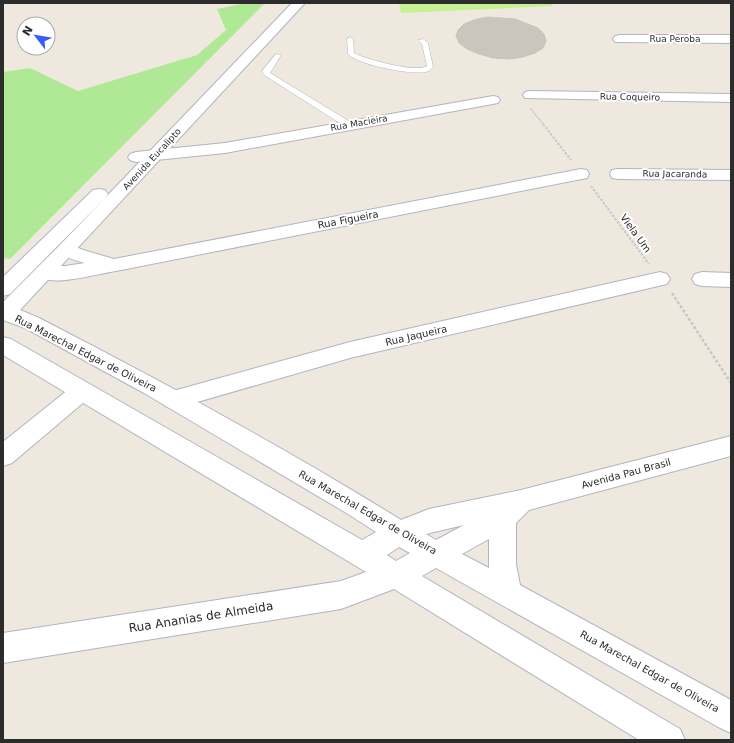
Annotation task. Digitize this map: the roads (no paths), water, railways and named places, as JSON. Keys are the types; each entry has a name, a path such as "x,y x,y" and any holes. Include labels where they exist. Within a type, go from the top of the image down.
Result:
{"main road":[{"name":"Avenida Eucalipto","path":"3,289 136,157 286,3"},
{"name":"Avenida Eucalipto","path":"4,312 67,249 298,3"},
{"name":"Rua Peroba","path":"620,39 731,39"},
{"name":"Rua Coqueiro","path":"530,96 731,98"},
{"name":"Rua Macieira","path":"136,157 225,148 493,100"},
{"name":"Rua Macieira","path":"176,133 197,144 225,148"},
{"name":"Rua Figueira","path":"44,273 65,273 116,265 581,174"},
{"name":"Rua Jacaranda","path":"618,174 731,175"},
{"name":"Rua Figueira","path":"67,249 93,260 116,265"},
{"name":"Rua Jaqueira","path":"173,400 350,350 660,279"},
{"path":"702,279 731,280"},
{"name":"Rua Marechal Edgar de Oliveira","path":"4,312 32,323 173,400 357,506 399,533 507,591 731,717"},
{"path":"3,345 396,575 669,740"},
{"path":"3,456 82,391"},
{"name":"Avenida Pau Brasil","path":"362,555 399,533 429,521 512,510 731,446"},
{"path":"507,591 502,564 512,510"},
{"name":"Avenida Pau Brasil","path":"396,575 512,510"},
{"name":"Rua Ananias de Almeida","path":"3,648 341,595 396,575"}],"lane":[{"path":"350,39 351,54 360,60 401,68 425,70 430,68 430,64 425,43 421,40"},
{"path":"278,55 269,66 266,74 349,125"}]}
